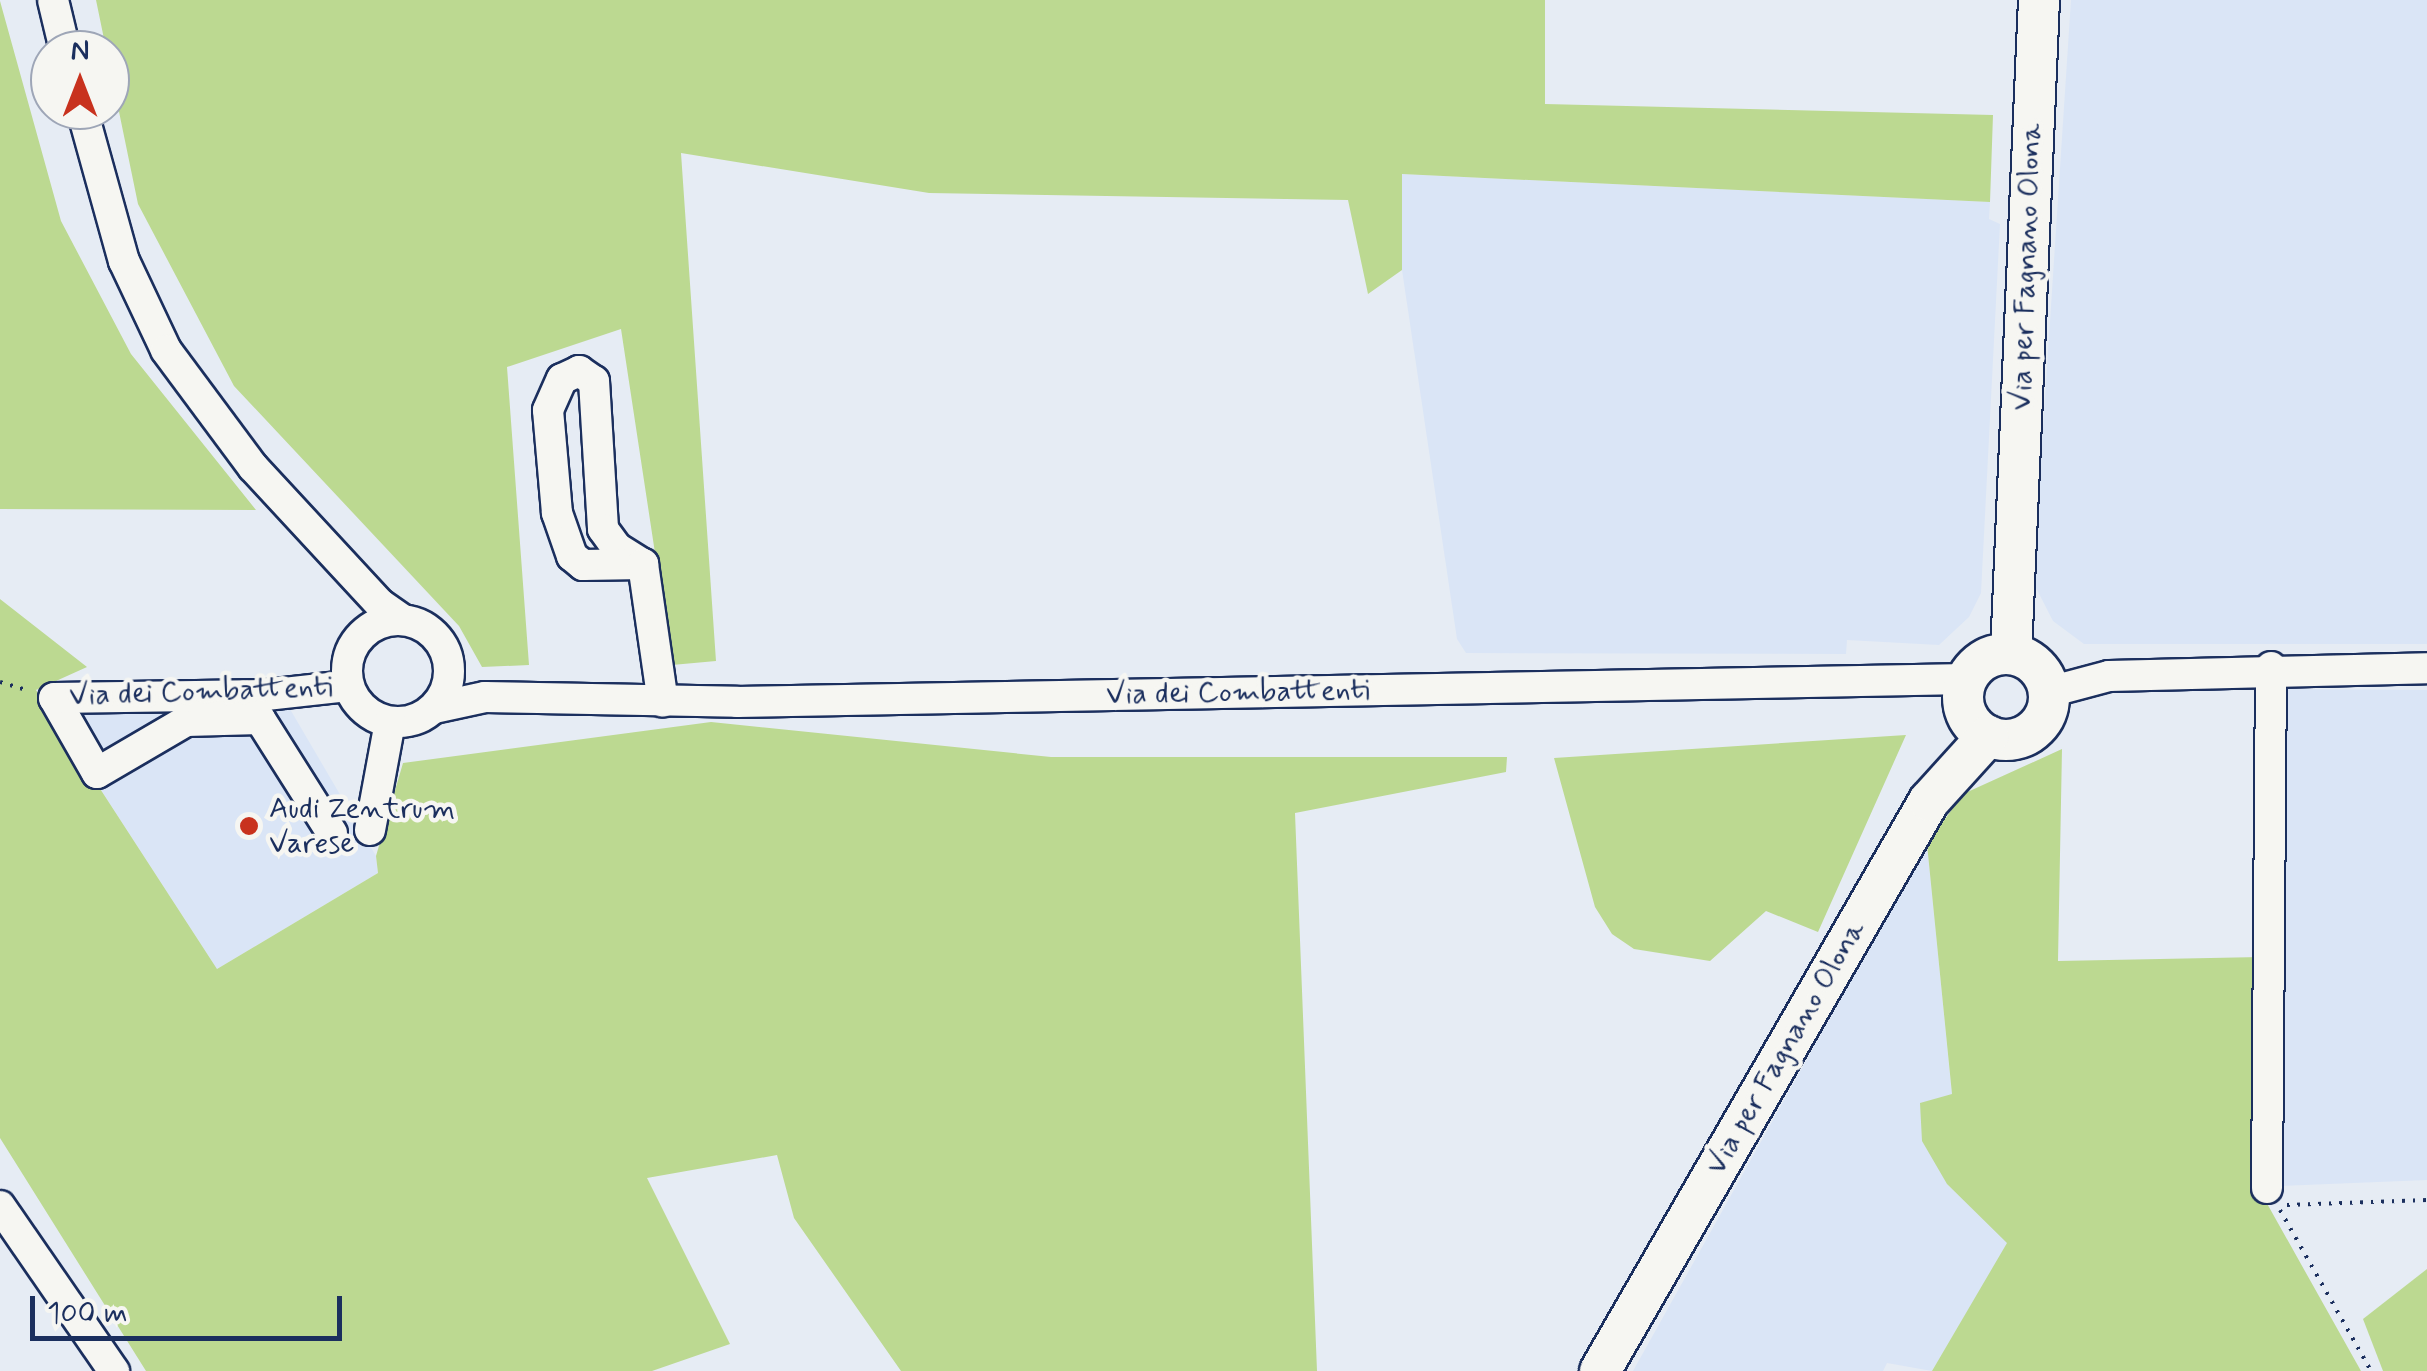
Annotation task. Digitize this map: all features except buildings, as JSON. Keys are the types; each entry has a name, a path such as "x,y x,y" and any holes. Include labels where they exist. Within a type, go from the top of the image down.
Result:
{"main road":[{"name":"Via per Fagnano Olona","path":"2011,654 2038,0"},
{"path":"2011,654 2036,666 2049,692 2036,728 2013,739 1988,736 1968,718 1967,679 1985,660 2011,654"},
{"name":"Via per Fagnano Olona","path":"1600,1371 1929,801 1988,736"}],"street":[{"path":"53,0 60,30"},
{"path":"88,130 124,261 166,350 223,432 349,571 403,620"},
{"path":"579,371 594,381 603,528 617,548 643,564 584,565 572,556 557,513 548,410 562,379 579,371"},
{"path":"643,564 663,702"},
{"path":"349,571 358,593 356,641"},
{"name":"Via dei Combattenti","path":"510,698 449,662 433,634 403,620 382,622 356,641 348,658 348,686 360,706 390,722 421,718 434,708 510,698 663,702 1967,679"},
{"path":"434,708 447,687 449,662"},
{"path":"2271,667 2272,1197"},
{"path":"2049,692 2109,676 2271,667 2427,668"},
{"name":"Via dei Combattenti","path":"54,698 263,707 348,686"},
{"path":"54,698 96,773 186,721 263,707 332,833"},
{"path":"370,830 390,722"},
{"path":"0,1206 114,1371"}],"path":[{"path":"0,682 54,698"},
{"path":"2272,1197 2427,1200"},
{"path":"2272,1197 2371,1371"}],"shaded area":[{"path":"2071,0 2427,0 2427,644 2084,644 2053,621 2033,582"},
{"path":"1402,174 1990,202 1989,219 2000,224 1981,593 1969,617 1939,645 1847,640 1846,654 1466,653 1457,639 1402,270"},
{"path":"2277,689 2427,690 2427,1180 2281,1186"},
{"path":"280,692 376,856 378,873 217,969 44,702"},
{"path":"1927,844 1952,1095 1947,1184 2008,1243 1932,1371 1887,1363 1883,1371 1633,1371"}],"green space":[{"path":"96,0 1545,0 1545,104 1993,115 1990,202 1402,174 1402,270 1368,294 1348,200 929,193 681,153 716,661 672,665 621,329 507,367 529,665 482,667 459,626 234,386 138,204 123,130 130,130 130,30 102,30"},
{"path":"0,1 30,109 30,130 36,130 61,221 131,354 256,510 0,509"},
{"path":"0,599 87,667 36,690 217,969 378,873 376,856 403,763 711,722 1051,757 1507,757 1506,772 1295,813 1317,1371 901,1371 794,1218 777,1155 647,1178 730,1344 652,1371 146,1371 0,1138"},
{"path":"1906,735 1818,932 1766,911 1710,961 1634,949 1612,934 1595,907 1554,758"},
{"path":"2062,749 2058,961 2261,957 2260,1191 2361,1371 1932,1371 2007,1243 1947,1184 1922,1141 1920,1103 1952,1094 1927,844 1963,794"},
{"path":"2427,1269 2427,1371 2383,1371 2363,1319"}],"place":[{"name":"Audi Zentrum Varese","path":"249,826"}]}
